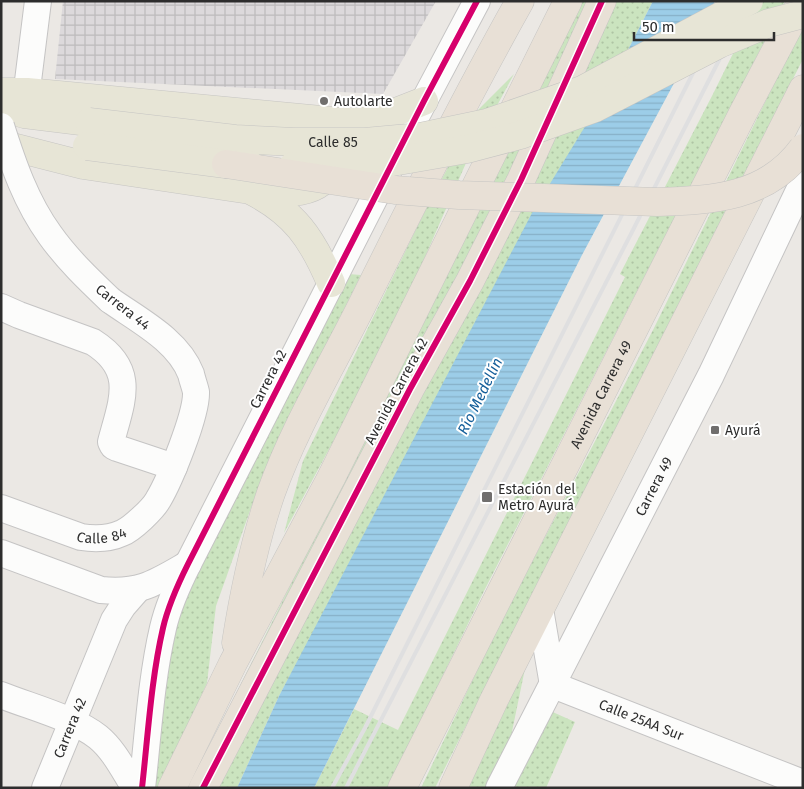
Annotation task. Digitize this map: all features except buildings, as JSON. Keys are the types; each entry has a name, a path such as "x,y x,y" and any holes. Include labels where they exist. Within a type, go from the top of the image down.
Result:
{"highway":[{"path":"233,663 244,589 256,544 272,492 294,440 457,116 520,1"},
{"name":"Avenida Carrera 42","path":"172,788 233,663 331,478 568,1"},
{"name":"Avenida Carrera 42","path":"203,788 410,389 470,281 521,180 602,1"},
{"name":"Avenida Carrera 49","path":"402,788 743,113 802,1"},
{"path":"453,788 494,700 803,89"},
{"path":"226,164 395,190 459,195 657,202 720,198 741,193 764,184 793,161 803,148"}],"main road":[{"name":"Calle 85","path":"1,138 88,134 294,142 365,142 420,137 487,123 574,93 749,1"},
{"name":"Calle 85","path":"11,106 88,134 226,164 323,166 381,164 467,149 520,135 594,108 719,44 769,23 803,14"},
{"path":"11,106 350,122 378,119 424,100"},
{"path":"1,144 83,165 250,190 300,192 314,187 329,176 336,158 336,137 330,128 316,119"},
{"path":"250,190 270,200 299,225 320,257 331,283"}],"street":[{"name":"Carrera 44","path":"38,1 11,106 14,166 28,200 50,235 77,267 110,300 165,340 181,355 190,373 196,392 194,411 174,467"},
{"name":"Carrera 42","path":"142,788 155,668 162,635 176,589 424,100 477,1"},
{"name":"Carrera 49","path":"499,788 711,374 803,182"},
{"path":"1,307 93,342 103,348 119,368 123,379 124,393 111,442 113,446 174,467"},
{"name":"Calle 84","path":"1,508 81,537 95,539 110,537 132,527 158,501 174,467"},
{"path":"1,553 101,590 118,592 137,590 154,584 188,564"},
{"name":"Carrera 42","path":"45,788 114,620 137,590"},
{"path":"540,609 553,685"},
{"name":"Calle 25AA Sur","path":"553,685 803,783"},
{"path":"1,696 71,722 99,738 112,752 135,788"}],"shaded area":[{"path":"63,1 436,1 383,94 55,79"}],"green space":[{"path":"580,1 588,1 490,222 198,788 189,788 301,564"},
{"path":"614,1 653,1 608,89 279,696 237,788 214,788"},
{"path":"759,1 785,1 484,591 388,788 314,788 354,709 398,730 625,277 620,274"},
{"path":"803,25 803,59 435,788 421,788 495,633 653,330"},
{"path":"514,74 466,163 378,358 284,533 303,461 424,213 478,110"},
{"path":"348,274 361,275 287,424 256,494 216,606 207,683 159,788 153,788 166,665 180,613 202,552"},
{"path":"527,659 509,746 487,788 467,788"},
{"path":"546,709 575,722 546,788 510,788"}],"water":[{"name":"Río Medellín","path":"653,1 715,1 695,44 582,255 314,788 237,788 279,696 532,213 608,89"}],"railway":[{"path":"332,788 365,728 729,1"},
{"path":"346,788 749,1"}],"cycle path":[{"path":"142,788 159,648 170,603 188,564 424,101 477,1"},
{"path":"203,788 410,389 470,281 521,180 602,1"}],"place":[{"name":"Autolarte","path":"324,101"},
{"name":"Ayurá","path":"715,430"},
{"name":"Estación del Metro Ayurá","path":"487,497"}]}
